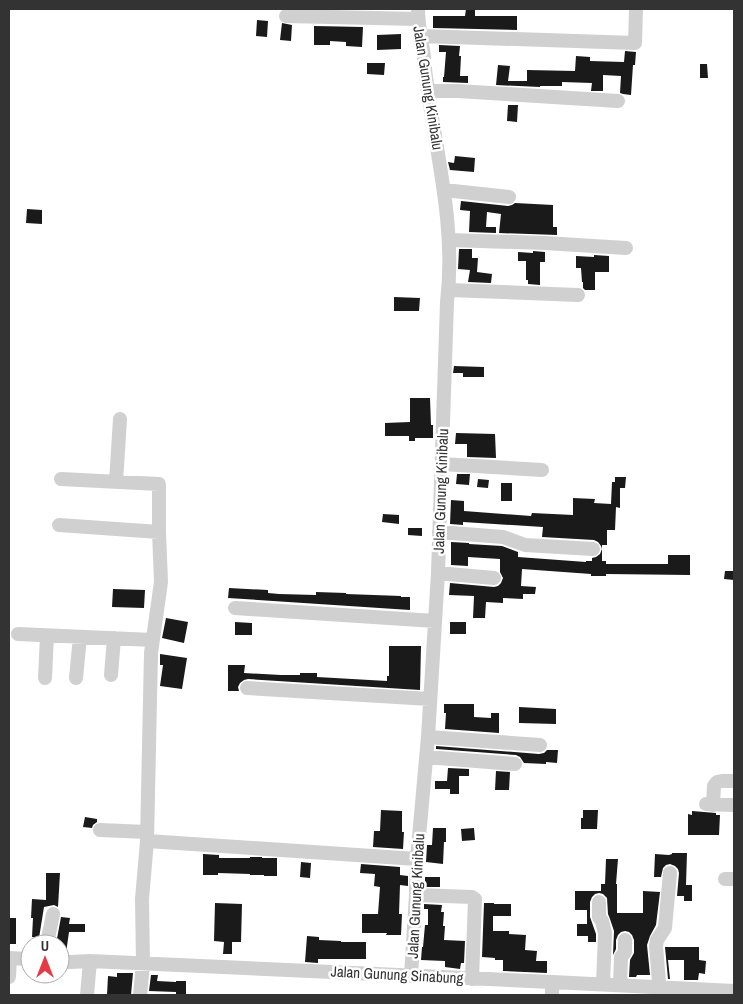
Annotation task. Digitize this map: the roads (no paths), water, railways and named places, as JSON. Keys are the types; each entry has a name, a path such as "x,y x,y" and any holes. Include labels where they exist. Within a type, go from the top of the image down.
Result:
{"street":[{"path":"421,36 635,43 636,9"},
{"path":"286,16 418,14"},
{"name":"Jalan Gunung Kinibalu","path":"412,976 417,860 428,737 438,573 449,290 449,240 444,190 424,71 418,14"},
{"path":"428,91 458,91 618,101"},
{"path":"444,190 510,197"},
{"path":"449,240 536,242 626,248"},
{"path":"449,290 578,295"},
{"path":"116,482 120,419"},
{"path":"441,464 542,470"},
{"path":"61,479 159,484 161,582 151,653 147,836 142,900 143,964 140,995"},
{"path":"59,525 159,532"},
{"path":"439,532 503,537 525,545 592,549"},
{"path":"438,573 494,578"},
{"path":"235,608 435,620"},
{"path":"18,634 153,640"},
{"path":"45,678 47,636"},
{"path":"76,678 80,637"},
{"path":"111,675 114,638"},
{"path":"247,688 430,699"},
{"path":"428,737 540,745"},
{"path":"426,757 515,764"},
{"path":"734,781 717,782 714,786 710,805 734,806"},
{"path":"100,830 147,836 417,860"},
{"path":"660,991 656,946 657,940 664,928 670,873"},
{"path":"416,895 472,897 475,899 472,979"},
{"path":"599,902 599,917 605,933 603,984"},
{"path":"49,934 53,914"},
{"path":"620,985 621,957 625,952 625,940"},
{"path":"9,978 10,958"},
{"name":"Jalan Gunung Sinabung","path":"70,962 472,979 552,988 603,984 660,991 734,991"},
{"path":"87,995 90,962"}]}
